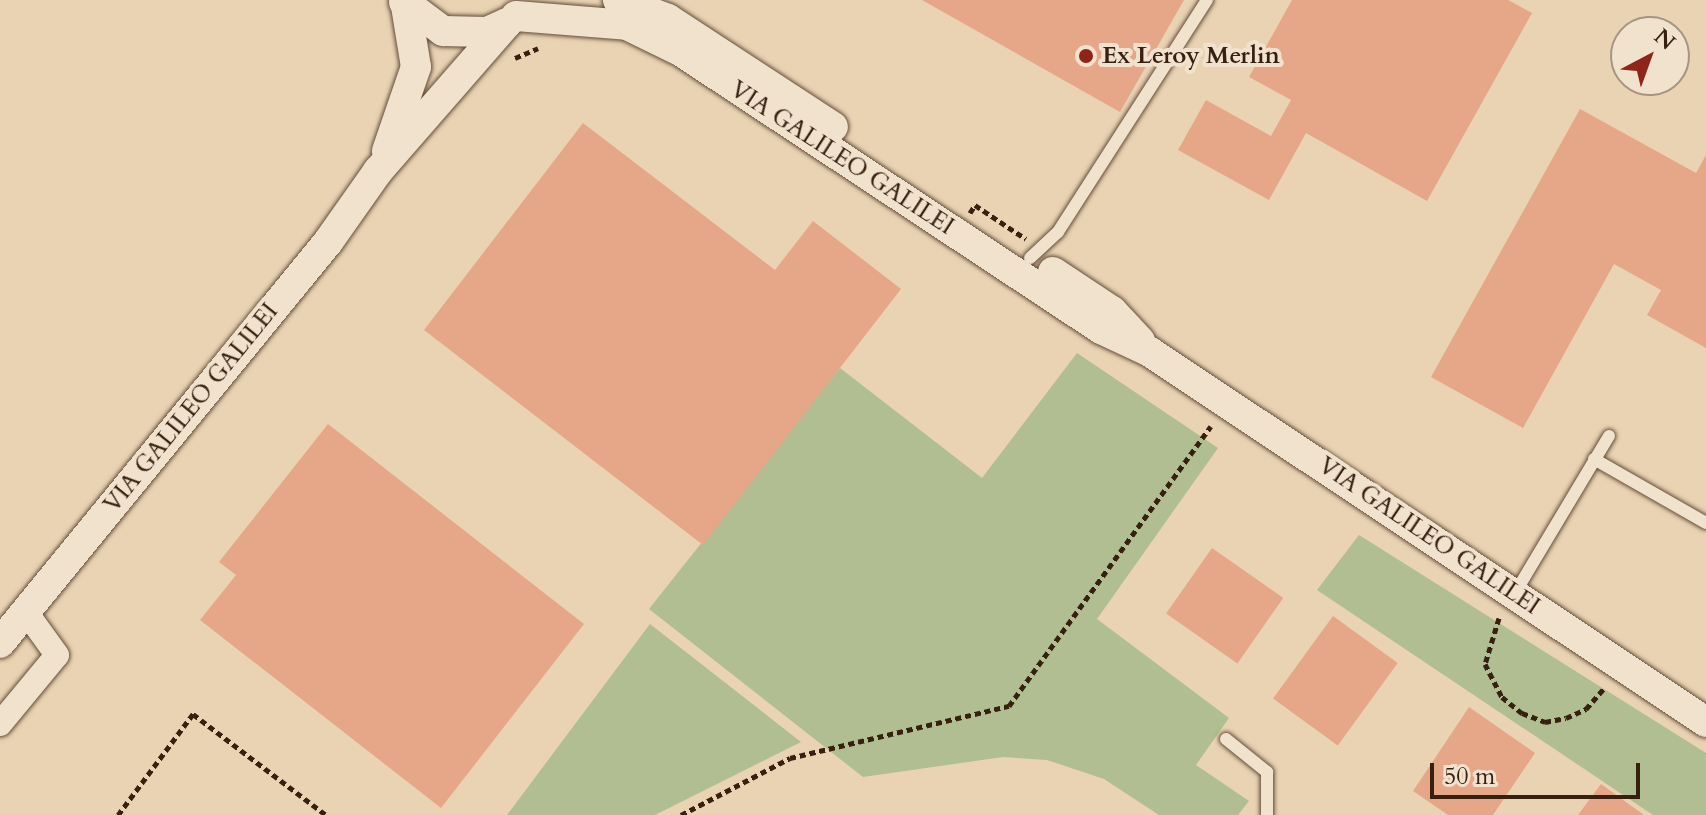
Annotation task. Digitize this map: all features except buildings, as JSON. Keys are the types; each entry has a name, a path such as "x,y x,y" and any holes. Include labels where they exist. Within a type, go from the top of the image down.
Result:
{"street":[{"name":"VIA GALILEO GALILEI","path":"618,0 694,35 1112,311 1150,352"},
{"name":"VIA GALILEO GALILEI","path":"378,171 416,67 404,3"},
{"path":"404,3 443,31 487,32 518,13"},
{"name":"VIA GALILEO GALILEI","path":"0,643 328,242 378,171 518,13 615,23 653,35 1101,329 1150,352 1507,605 1706,722"},
{"path":"0,724 57,655 26,612"}],"lane":[{"path":"1030,258 1058,232 1207,0"},
{"path":"1507,605 1609,436"},
{"path":"1594,459 1706,523"},
{"path":"1226,739 1267,772 1267,815"}],"path":[{"path":"506,64 549,45"},
{"path":"1200,415 1226,432"},
{"path":"681,815 790,758 1009,706 1213,423"},
{"path":"1486,608 1507,605"},
{"path":"1507,605 1512,626"},
{"path":"1507,605 1485,664 1502,697 1522,713 1545,722 1566,718 1586,709 1604,688"},
{"path":"1591,679 1617,696"},
{"path":"118,815 193,714 326,815"}],"green space":[{"path":"1077,353 1218,448 1097,619 1229,718 1196,765 1249,801 1238,815 1159,815 1104,779 1047,760 1003,757 863,777 649,609 840,368 982,478"},
{"path":"1359,535 1706,753 1706,815 1653,815 1317,590"},
{"path":"650,624 801,742 655,815 507,815"}],"place":[{"name":"Ex Leroy Merlin","path":"1086,56"}]}
